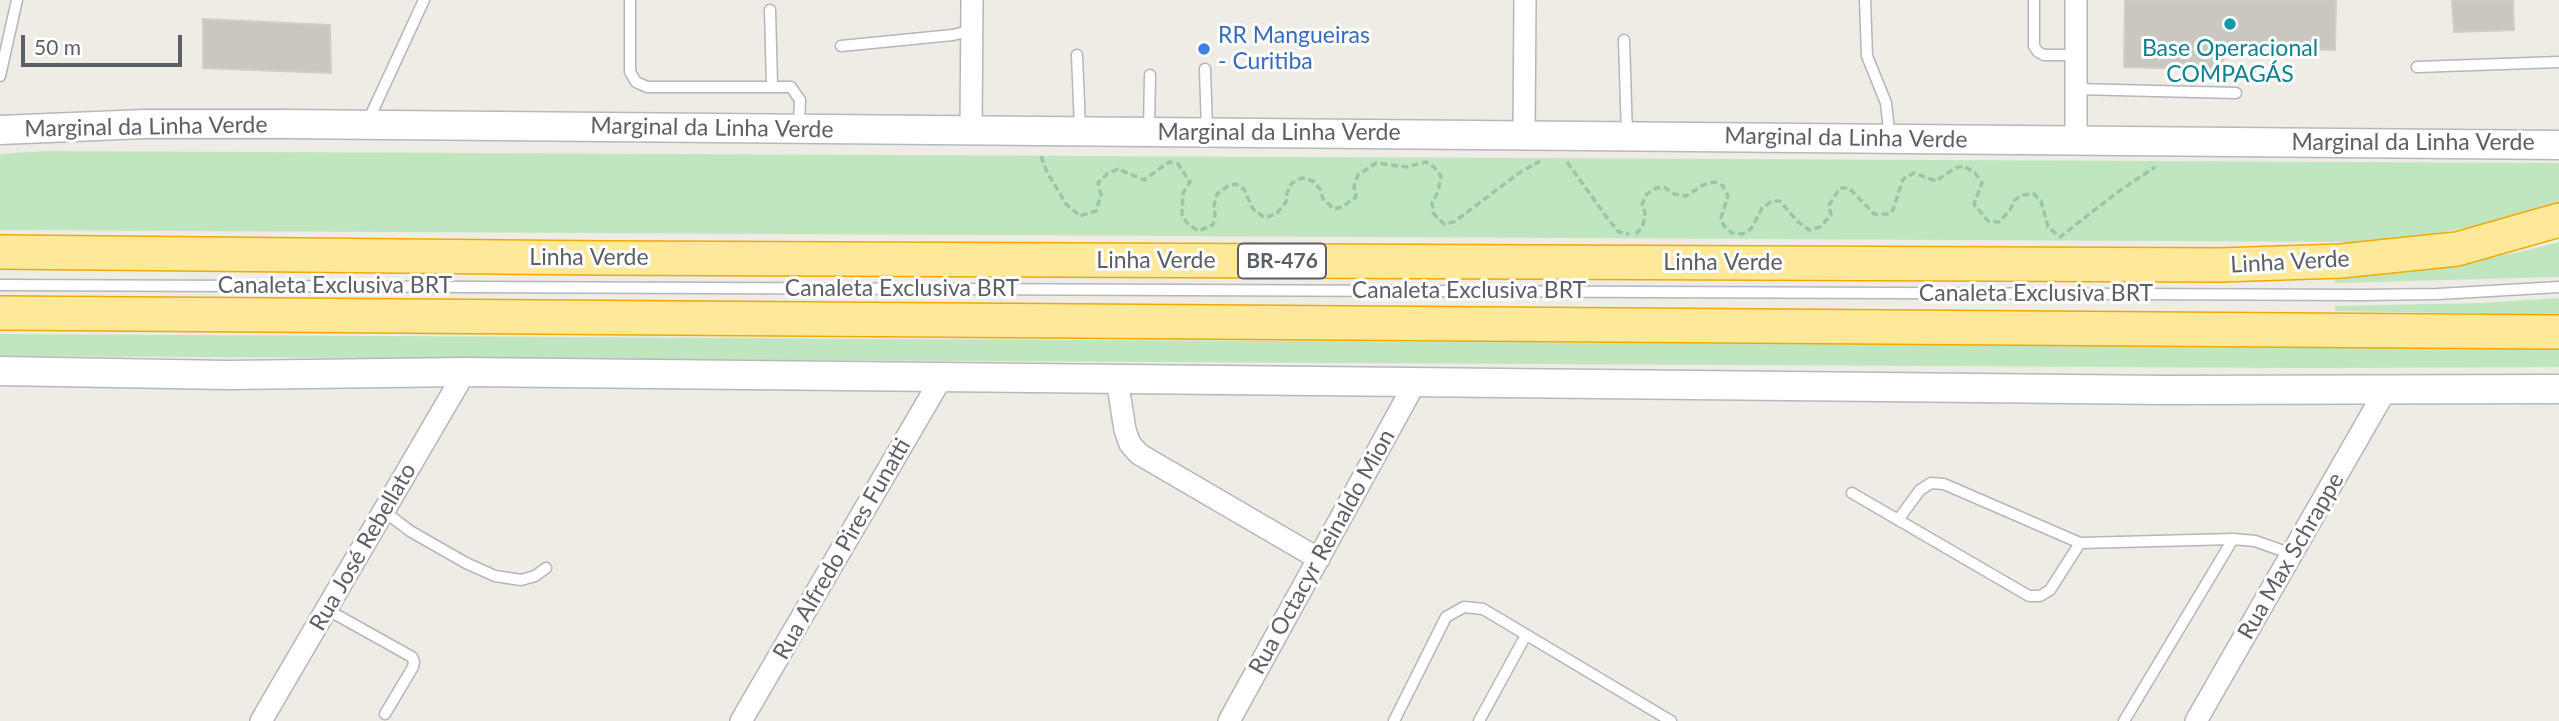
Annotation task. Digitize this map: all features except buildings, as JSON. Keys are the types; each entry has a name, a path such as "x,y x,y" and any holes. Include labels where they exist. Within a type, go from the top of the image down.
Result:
{"highway":[{"name":"Linha Verde","path":"0,252 603,258 2220,265 2341,261 2457,249 2559,220"},
{"path":"0,313 2559,332"}],"main road":[{"name":"Marginal da Linha Verde","path":"0,131 156,124 366,125 2559,145"},
{"path":"0,371 217,375 465,372 1415,383 2559,389"}],"street":[{"path":"971,131 972,0"},
{"path":"1524,135 1525,0"},
{"path":"2076,0 2076,141"},
{"name":"Rua José Rebellato","path":"261,721 465,372"},
{"name":"Rua Alfredo Pires Funatti","path":"741,721 942,377"},
{"path":"1117,379 1125,430 1130,443 1139,454 1319,559"},
{"name":"Rua Octacyr Reinaldo Mion","path":"1228,721 1415,383"},
{"name":"Rua Max Schrappe","path":"2196,721 2385,390"}],"lane":[{"path":"0,76 18,0"},
{"path":"366,125 424,0"},
{"path":"630,0 630,72 636,82 648,87 791,87 800,100 799,129"},
{"path":"1865,0 1867,56 1886,103 1890,138"},
{"path":"2034,0 2034,46 2038,52 2044,55 2076,55"},
{"path":"770,10 772,86"},
{"path":"841,46 953,35 972,30"},
{"path":"1624,40 1627,136"},
{"path":"1077,55 1080,131"},
{"path":"2417,67 2559,62"},
{"path":"1205,69 1207,133"},
{"path":"1149,132 1150,75"},
{"path":"2076,89 2236,93"},
{"name":"Canaleta Exclusiva BRT","path":"0,285 2335,295 2438,294 2559,287"},
{"path":"1898,520 1920,490 1931,483 1944,484 2080,543 2233,539 2255,541 2292,554"},
{"path":"1852,493 2029,596 2040,596 2050,590 2080,543"},
{"path":"385,512 410,531 495,576 521,580 535,576 546,568"},
{"path":"2124,721 2233,539"},
{"path":"1394,721 1446,617 1464,607 1483,609 1671,721"},
{"path":"326,609 412,657 413,667 385,714"},
{"path":"1479,721 1526,635"}],"path":[{"path":"1038,147 1047,172 1066,204 1080,216 1096,211 1101,195 1098,183 1107,174 1118,169 1144,180 1169,162 1178,164 1191,182 1183,193 1182,215 1187,223 1198,231 1213,225 1217,194 1228,186 1236,184 1244,189 1253,209 1265,218 1278,214 1286,202 1292,183 1302,178 1313,181 1320,189 1323,199 1334,209 1356,197 1354,186 1358,176 1376,163 1406,167 1426,162 1434,167 1441,176 1438,192 1432,203 1434,214 1444,224 1454,222 1519,173 1549,156"},
{"path":"1567,161 1619,232 1635,235 1643,226 1645,214 1642,204 1647,194 1656,188 1664,187 1675,194 1686,196 1703,185 1715,182 1723,186 1728,196 1721,218 1724,226 1732,233 1742,234 1751,229 1762,208 1772,201 1780,201 1797,221 1810,230 1820,227 1831,215 1829,205 1840,187 1849,188 1874,214 1889,214 1893,210 1903,179 1914,173 1936,181 1955,167 1964,166 1975,173 1982,183 1974,204 1988,221 1999,222 2021,195 2034,194 2041,201 2049,228 2060,237 2119,191 2158,165"}],"green space":[{"path":"45,151 2559,163 2559,207 2532,215 2434,234 2353,242 0,230 0,154"},
{"path":"2559,242 2559,277 2335,283 2335,277 2444,266"},
{"path":"2559,298 2559,315 2335,311 2335,306 2481,303"},
{"path":"0,334 2559,348 2559,367 0,356"}],"place":[{"name":"Base Operacional COMPAGÁS","path":"2230,24"},
{"name":"RR Mangueiras - Curitiba","path":"1204,49"}]}
